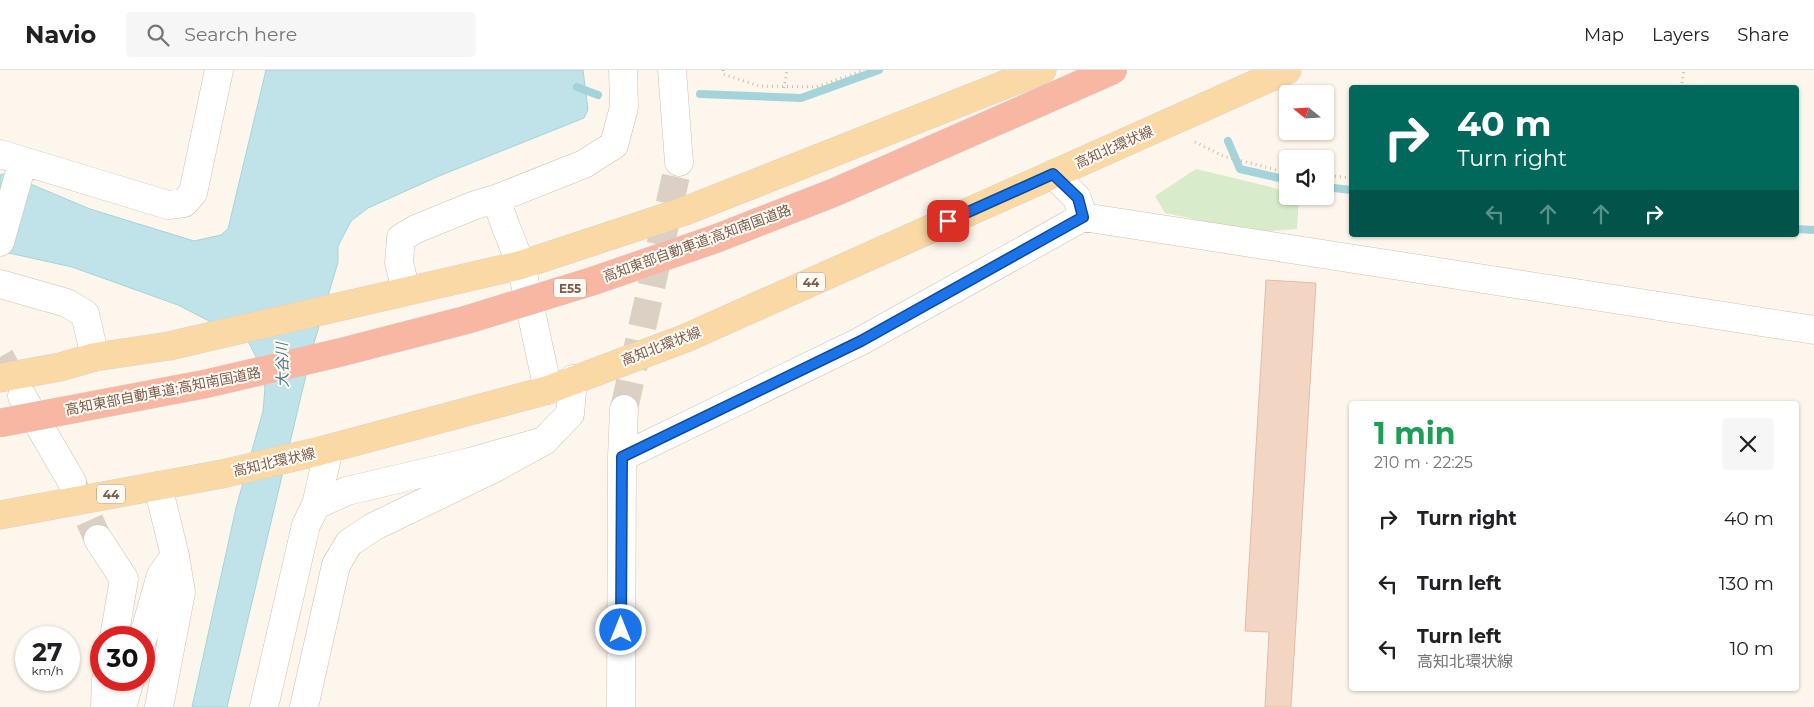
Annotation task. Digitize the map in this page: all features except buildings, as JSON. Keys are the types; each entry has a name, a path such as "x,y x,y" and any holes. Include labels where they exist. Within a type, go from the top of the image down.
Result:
{"highway":[{"name":"高知東部自動車道;高知南国道路","path":"0,423 205,384 338,353 466,320 593,281 715,239 833,193 1114,70"}],"main road":[{"path":"0,378 60,367 95,357 169,346 521,265 685,211 1042,70"},
{"name":"高知北環状線","path":"0,516 222,474 324,450 548,390 686,338 1287,70"}],"street":[{"path":"0,242 12,158 168,205 184,203 193,193 219,70"},
{"path":"406,291 399,262 401,238 416,228 475,204 496,199 584,164 614,145 624,107 623,70"},
{"path":"672,70 679,162"},
{"path":"1053,174 1078,198 1083,217"},
{"path":"496,199 521,265 548,390"},
{"path":"622,457 861,341 1083,217 1814,330"},
{"path":"0,284 67,303 85,314 95,357"},
{"path":"304,707 336,565 349,543 373,526 493,469 544,441 570,414 573,379"},
{"path":"22,396 72,482"},
{"path":"620,707 624,409"},
{"path":"316,505 347,491 470,462 544,441"},
{"path":"264,707 306,525 316,505 324,450"},
{"path":"158,486 176,556 181,592 159,707"},
{"path":"98,539 124,579 116,626"},
{"path":"147,626 162,575 176,556"},
{"path":"105,707 106,691"},
{"path":"122,707 127,691"}],"path":[{"path":"723,70 723,74 759,86 784,88 816,87 864,70"},
{"path":"784,88 787,70"},
{"path":"1682,85 1684,70"},
{"path":"1194,142 1223,156 1279,170"},
{"path":"1334,176 1349,178"}],"green space":[{"path":"1196,169 1279,189 1279,205 1298,205 1297,229 1255,232 1165,213 1155,196"}],"water":[{"name":"大谷川","path":"266,70 583,70 588,110 584,118 439,176 368,208 351,221 338,246 338,262 312,350 227,707 192,707 236,508 263,411 265,388 256,357 248,341 178,305 72,267 0,251 0,177 1,174 9,175 90,209 194,241 221,235 228,229"}],"waterway":[{"path":"700,94 801,98 879,70"},
{"path":"577,87 598,95"},
{"path":"1228,141 1240,169 1279,178"},
{"path":"1334,188 1349,190"},
{"path":"1799,229 1814,230"}],"tunnel":[{"path":"624,409 679,162"},
{"path":"0,357 22,396"},
{"path":"72,482 98,539"}],"route":[{"path":"621,630 622,457 861,341 1083,217 1078,198 1053,174 948,221"}]}
